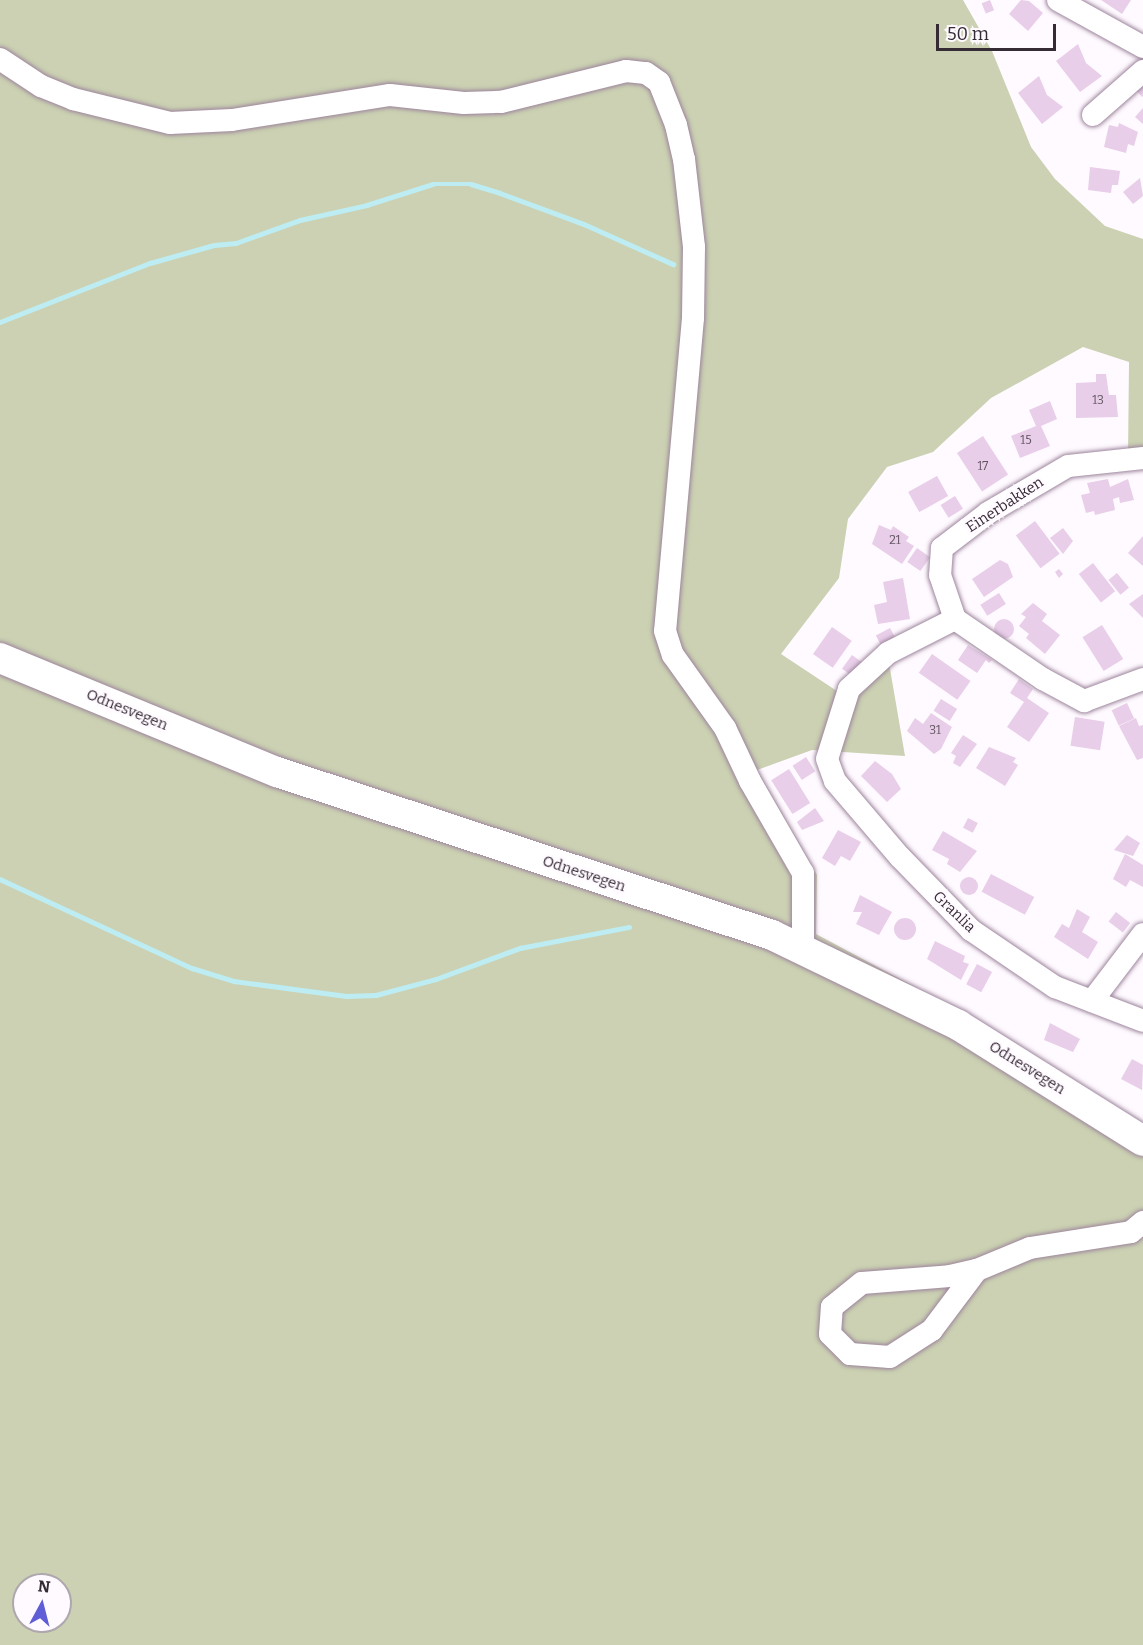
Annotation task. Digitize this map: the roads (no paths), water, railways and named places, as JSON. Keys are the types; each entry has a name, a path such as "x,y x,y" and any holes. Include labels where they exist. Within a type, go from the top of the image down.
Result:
{"main road":[{"name":"Odnesvegen","path":"0,658 277,772 772,934 958,1025 1143,1141"}],"street":[{"path":"1058,0 1143,47"},
{"path":"0,59 40,86 74,99 170,123 232,120 390,95 464,103 501,102 626,71 646,73 659,82 676,124 684,159 694,247 693,318 665,632 673,655 725,728 750,781 803,873 803,950"},
{"path":"1093,115 1143,71"},
{"name":"Einerbakken","path":"956,619 940,574 942,548 988,513 1068,466 1143,458"},
{"path":"956,619 1043,679 1084,701 1143,679"},
{"name":"Granlia","path":"956,619 888,653 849,689 830,739 827,759 835,781 900,857 971,930 1055,987 1143,1021"},
{"path":"1092,1001 1143,934"},
{"path":"977,1270 932,1330 890,1357 850,1354 830,1334 831,1307 862,1283 950,1276 977,1270 1030,1248 1131,1232 1143,1222"}],"waterway":[{"path":"0,322 150,263 214,245 236,243 300,220 367,205 433,184 471,184 500,193 584,224 673,264"},
{"path":"0,879 192,968 234,981 346,996 376,995 436,979 520,948 629,927"}]}
